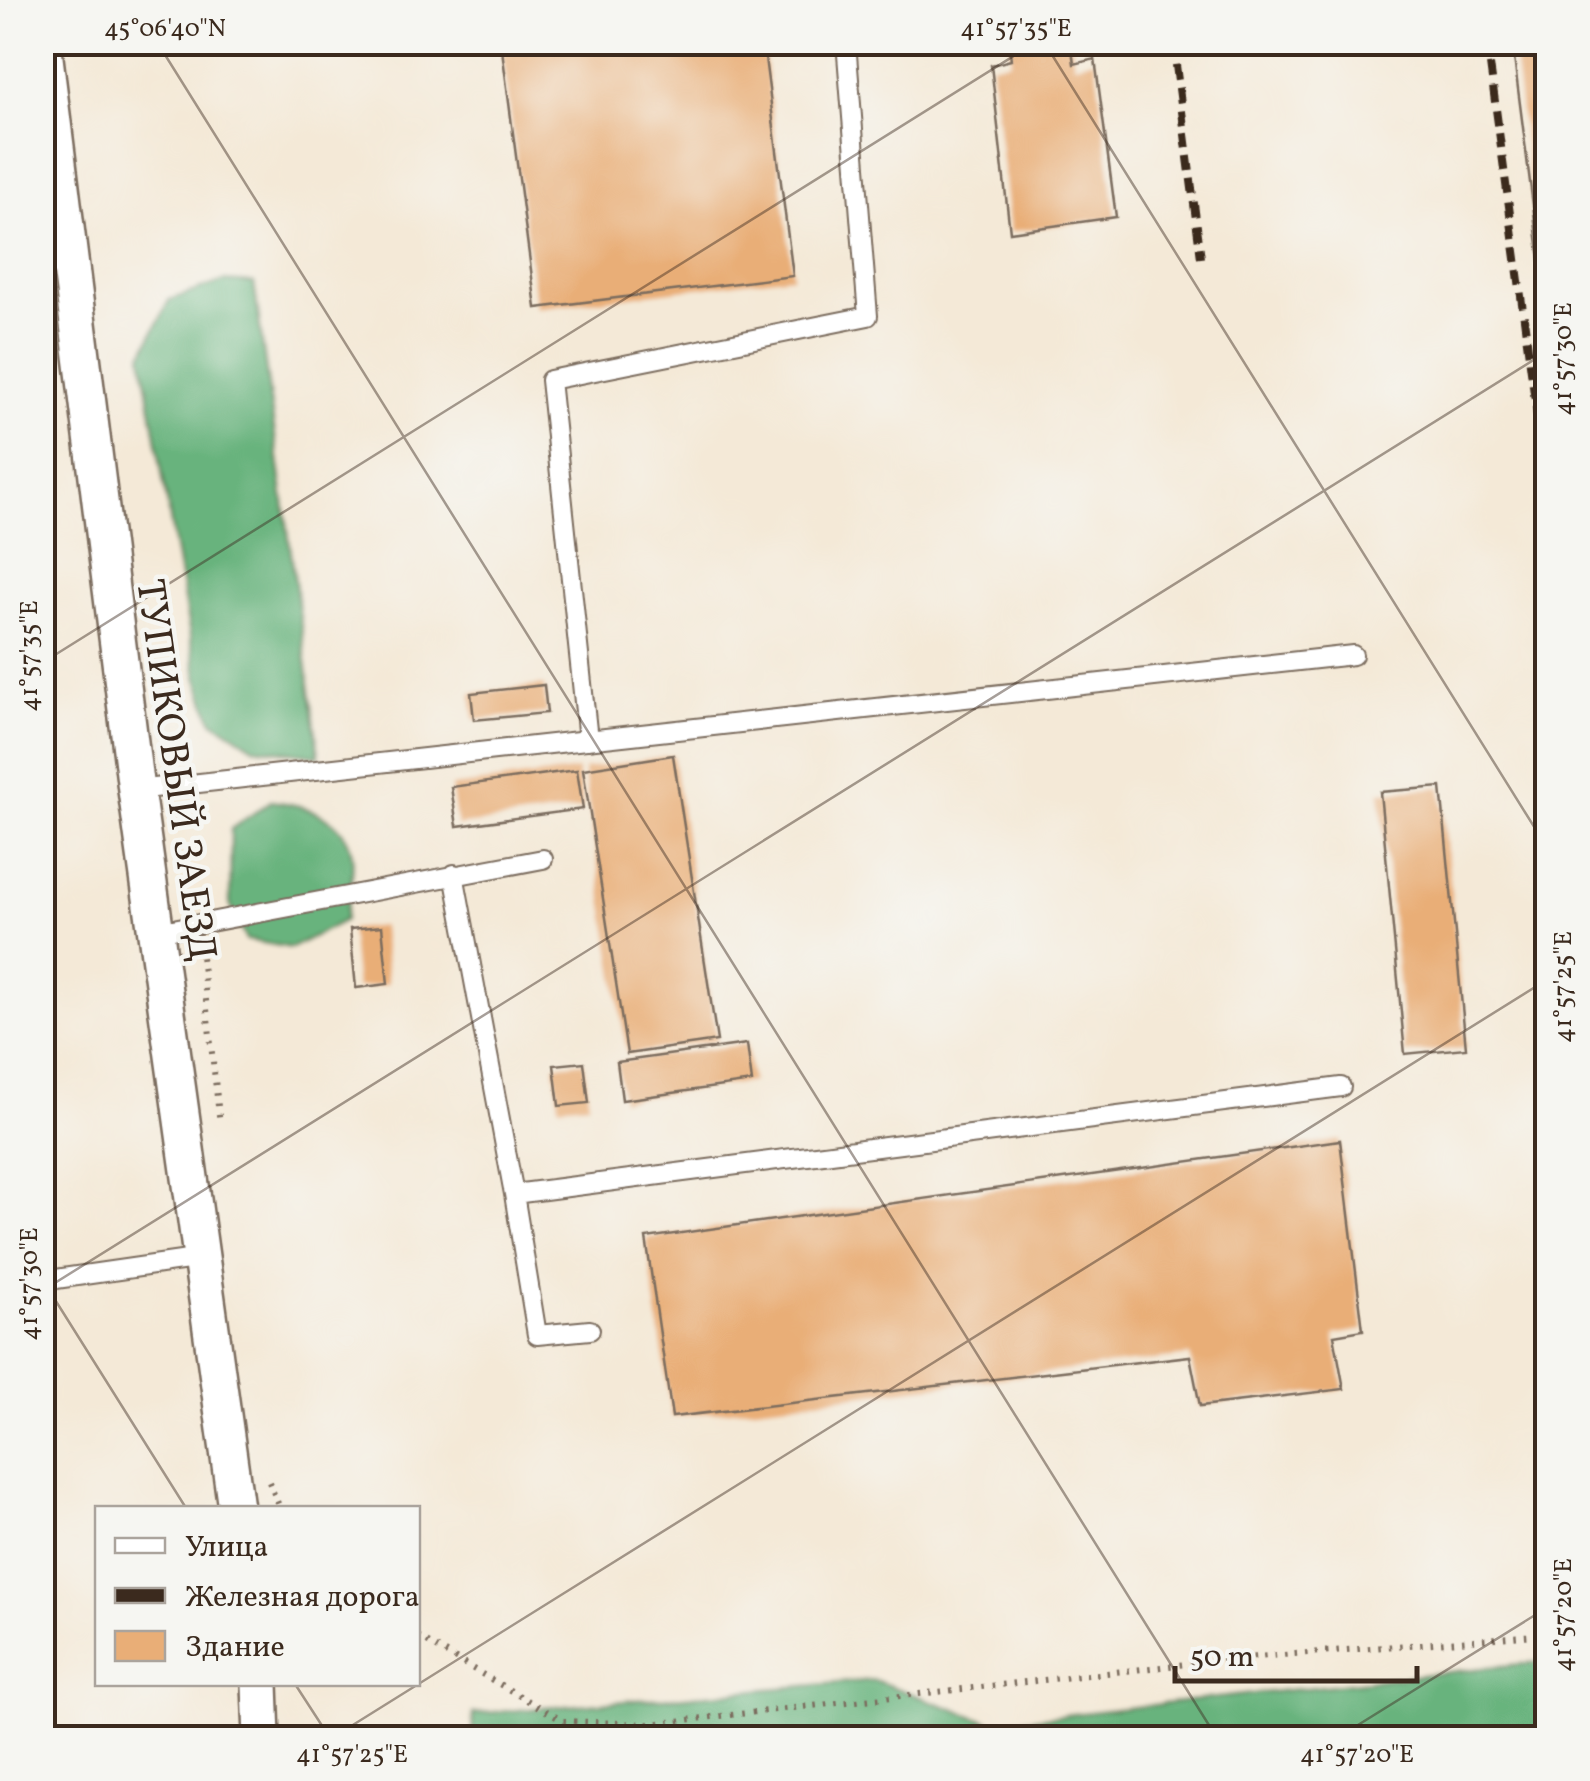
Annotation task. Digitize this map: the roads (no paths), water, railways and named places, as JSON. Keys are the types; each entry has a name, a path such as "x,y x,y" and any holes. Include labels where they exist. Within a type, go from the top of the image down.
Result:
{"street":[{"name":"ТУПИКОВЫЙ ЗАЕЗД","path":"43,42 136,790 236,1506"},
{"path":"260,1686 267,1732"}],"lane":[{"path":"588,740 550,380 868,316 846,42"},
{"path":"136,790 1353,656"},
{"path":"156,932 543,859"},
{"path":"454,874 537,1335 590,1330"},
{"path":"514,1194 1340,1087"},
{"path":"42,1281 202,1258"}],"railway":[{"path":"1173,42 1201,258"},
{"path":"1487,42 1548,498"}]}
